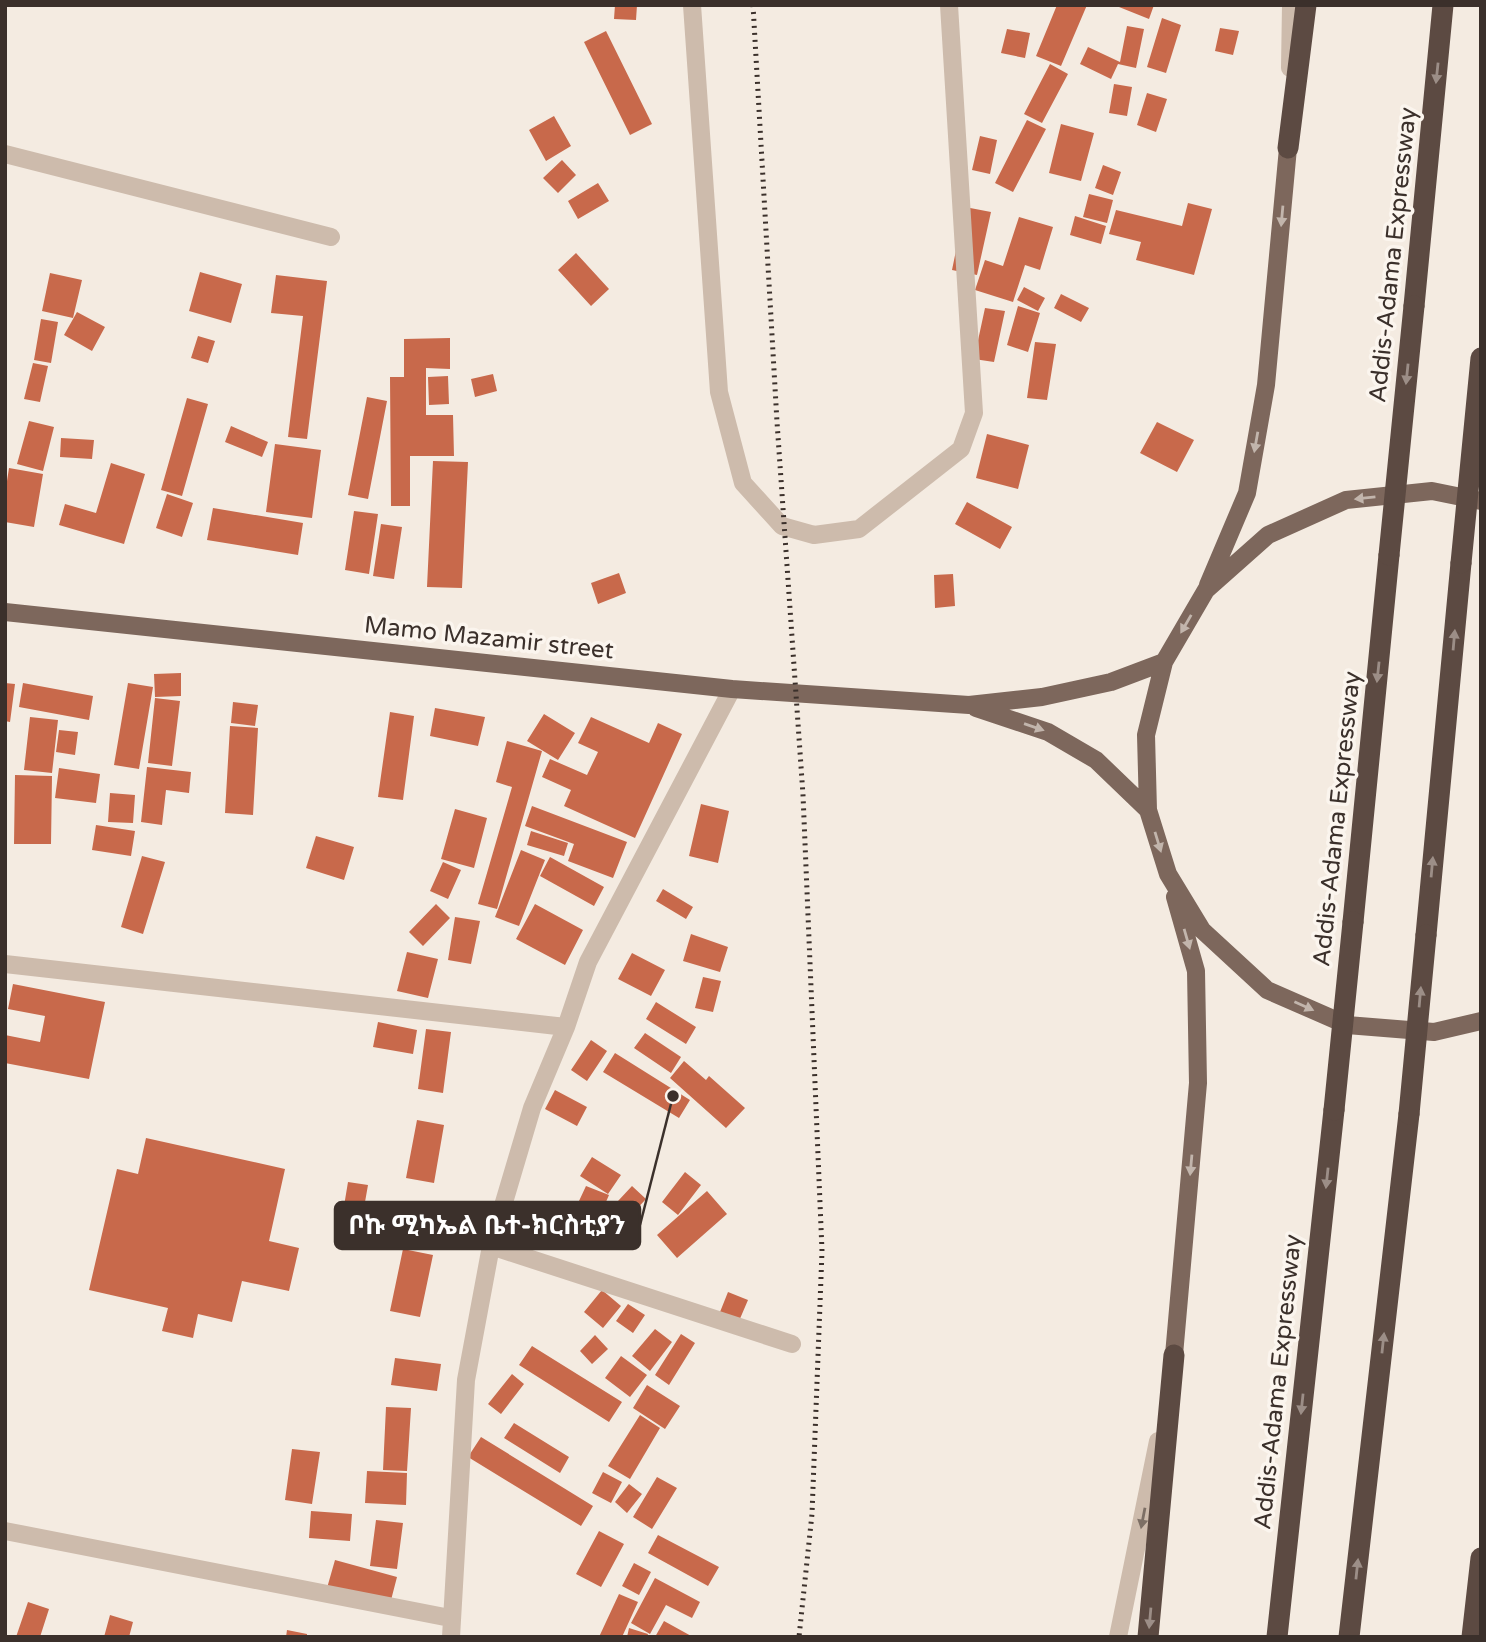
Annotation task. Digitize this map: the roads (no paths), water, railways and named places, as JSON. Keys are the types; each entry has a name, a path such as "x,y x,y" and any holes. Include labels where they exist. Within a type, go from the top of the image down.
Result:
{"highway":[{"path":"1289,148 1306,5"},
{"name":"Addis-Adama Expressway","path":"1277,1637 1334,1110 1443,5"},
{"path":"1349,1637 1409,1114 1481,358"},
{"path":"1148,1637 1174,1355"},
{"path":"1472,1637 1481,1558"}],"main road":[{"path":"1174,1355 1198,1083 1196,971 1149,810 1146,735 1164,662 1206,590 1247,494 1266,385 1289,148"},
{"path":"1206,590 1268,535 1346,500 1432,491 1481,501"},
{"name":"Mamo Mazamir street","path":"5,611 732,688 969,705"},
{"path":"969,705 1042,697 1111,682 1164,662"},
{"path":"969,705 1048,732 1096,760 1149,810"},
{"path":"1168,874 1202,930 1267,990 1347,1025 1434,1032 1481,1021"}],"street":[{"path":"692,5 719,392 743,483 782,526 814,535 859,529 961,449 974,412 949,5"},
{"path":"1289,148 1291,5"},
{"path":"5,154 331,237"},
{"path":"451,1637 450,1618 466,1380 491,1246 532,1108 566,1027 588,961 732,688"},
{"path":"5,964 566,1027"},
{"path":"491,1246 792,1344"},
{"path":"1118,1637 1174,1355"},
{"path":"5,1531 450,1618"}],"railway":[{"path":"753,5 777,422 803,795 822,1251 812,1514 799,1637"}],"place":[{"name":"ቦኩ ሚካኤል ቤተ-ክርስቲያን","path":"673,1096"}]}
